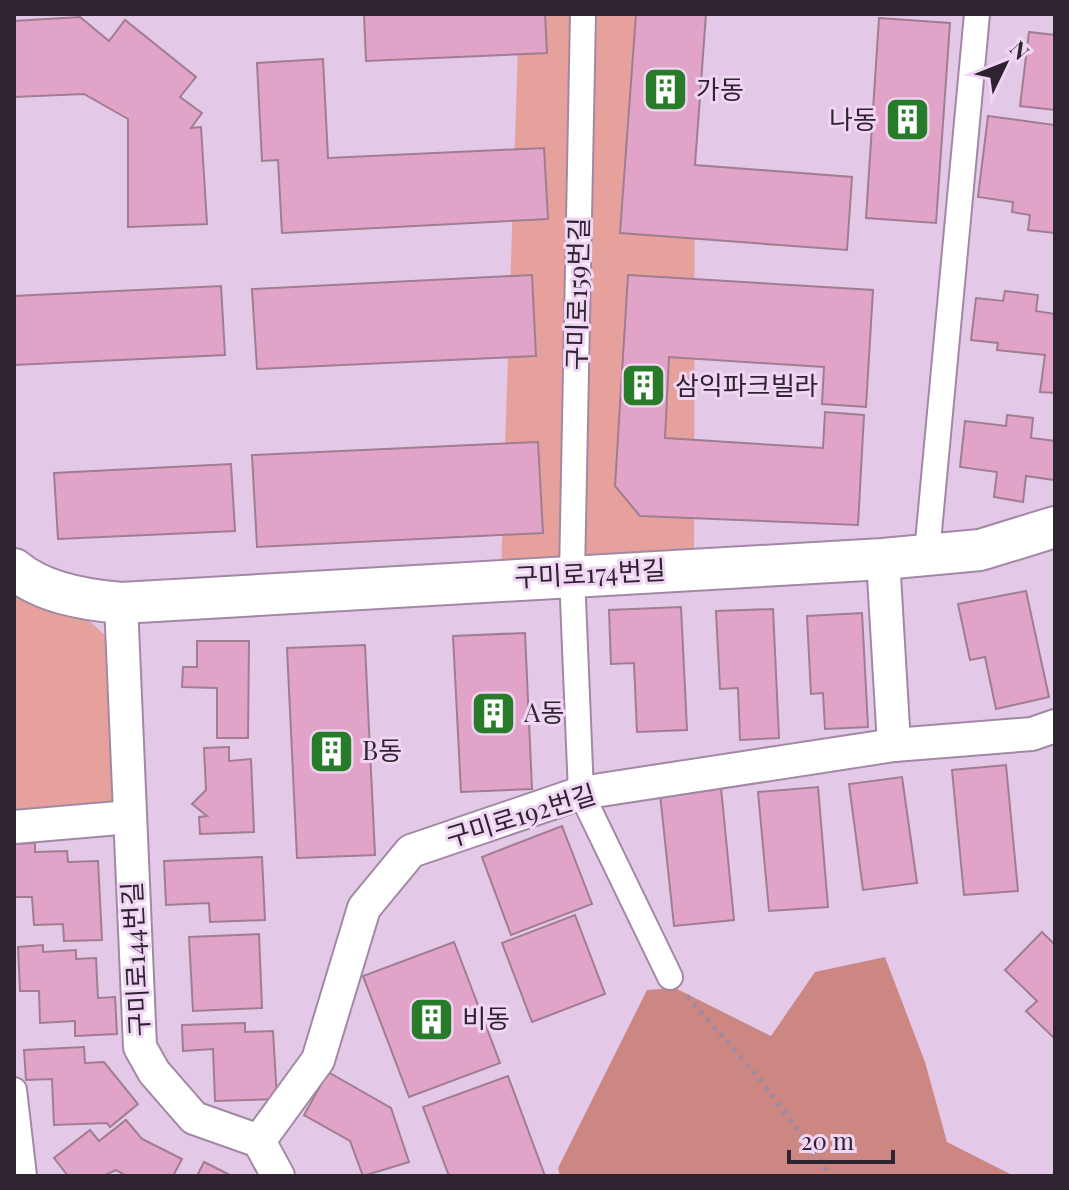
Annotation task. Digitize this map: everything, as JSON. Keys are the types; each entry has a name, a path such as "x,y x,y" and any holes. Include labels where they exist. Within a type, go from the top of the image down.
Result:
{"street":[{"name":"구미로159번길","path":"581,793 572,575 583,14"},
{"path":"927,553 977,14"},
{"name":"구미로174번길","path":"121,603 883,559 980,550 1055,527"},
{"path":"883,559 894,745"},
{"path":"14,569 28,580 88,600 121,603"},
{"name":"구미로144번길","path":"121,603 140,1047 154,1072 194,1118 259,1141"},
{"name":"구미로192번길","path":"259,1141 318,1060 364,908 411,851 581,793 894,745 1032,734 1055,726"},
{"path":"581,793 670,977"},
{"path":"14,827 130,817"},
{"path":"14,1090 25,1176 14,1175"},
{"path":"259,1141 278,1176"}],"path":[{"path":"670,977 763,1083 831,1176"}],"shaded area":[{"path":"519,14 585,14 567,571 501,573"},
{"path":"597,14 695,14 694,562 579,571"},
{"path":"14,594 87,619 105,635 121,807 14,818"},
{"path":"885,957 925,1062 947,1142 1014,1176 560,1176 558,1168 647,990 675,988 771,1036 815,972"}],"building":[{"path":"364,14 545,14 547,53 366,61"},
{"name":"가동","path":"636,14 706,14 695,165 852,177 847,250 620,233"},
{"path":"80,17 109,41 125,20 196,77 180,97 202,113 191,128 201,127 207,224 128,227 128,119 84,94 14,97 14,21"},
{"name":"나동","path":"879,18 950,23 936,223 866,218"},
{"path":"1029,32 1055,35 1055,110 1020,106"},
{"path":"323,59 328,158 544,148 548,219 282,233 278,160 262,161 257,63"},
{"path":"988,116 1055,125 1055,233 1028,230 1030,215 1012,212 1013,202 978,197"},
{"path":"532,275 536,356 257,369 252,289"},
{"name":"삼익파크빌라","path":"628,275 873,290 866,407 822,404 824,367 669,357 665,438 823,448 825,412 864,415 858,525 640,516 615,486"},
{"path":"221,286 225,355 14,365 14,296"},
{"path":"1005,291 1038,295 1036,311 1055,314 1055,393 1040,392 1045,355 997,350 998,343 971,340 976,298 1003,301"},
{"path":"1007,415 1033,418 1031,438 1055,441 1054,480 1026,476 1023,502 994,497 997,472 960,467 965,421 1006,426"},
{"path":"538,442 543,533 257,547 252,455"},
{"path":"231,464 235,531 58,539 54,473"},
{"path":"1026,591 1049,697 996,709 985,657 970,660 958,604"},
{"path":"681,607 687,730 637,732 634,663 611,664 609,610"},
{"path":"773,609 779,738 740,740 738,688 720,689 716,611"},
{"path":"862,613 868,727 825,729 823,693 811,694 807,616"},
{"name":"A동","path":"525,633 532,789 461,792 453,636"},
{"path":"197,641 249,641 248,738 217,738 217,688 182,687 183,667 197,667"},
{"name":"B동","path":"365,645 375,855 297,858 287,648"},
{"path":"229,747 229,761 251,759 254,832 200,834 199,817 207,816 192,804 206,790 204,748"},
{"path":"1006,765 1018,891 964,895 952,770"},
{"path":"902,777 917,883 863,890 849,784"},
{"path":"818,787 828,907 769,911 758,792"},
{"path":"721,788 734,920 674,926 660,794"},
{"path":"562,826 592,904 511,935 482,857"},
{"path":"35,843 35,852 67,851 68,862 98,861 102,940 64,941 63,924 34,925 32,897 14,897 14,844"},
{"path":"262,857 265,920 210,922 209,903 166,905 164,861"},
{"path":"575,915 605,994 532,1022 502,943"},
{"path":"1042,932 1055,945 1055,1039 1026,1011 1037,1001 1005,970"},
{"path":"259,934 262,1008 193,1011 189,937"},
{"name":"비동","path":"454,942 500,1063 409,1097 363,976"},
{"path":"43,945 43,952 76,950 76,959 96,958 98,998 115,997 117,1034 75,1036 75,1021 40,1023 39,991 20,991 18,947"},
{"path":"245,1023 245,1032 273,1031 277,1099 215,1101 213,1049 183,1051 182,1025"},
{"path":"84,1047 85,1063 104,1062 138,1104 110,1127 107,1123 54,1125 52,1079 26,1080 24,1050"},
{"path":"328,1072 391,1108 409,1162 363,1176 350,1141 304,1115"},
{"path":"508,1076 545,1176 449,1176 423,1107"},
{"path":"126,1120 142,1139 182,1159 173,1176 127,1176 116,1170 103,1176 68,1176 54,1158 90,1130 99,1141"},
{"path":"204,1162 232,1176 197,1176"}],"place":[{"name":"가동","path":"665,90"},
{"name":"나동","path":"908,120"},
{"name":"삼익파크빌라","path":"644,386"},
{"name":"A동","path":"493,713"},
{"name":"B동","path":"331,751"},
{"name":"비동","path":"431,1019"}]}
